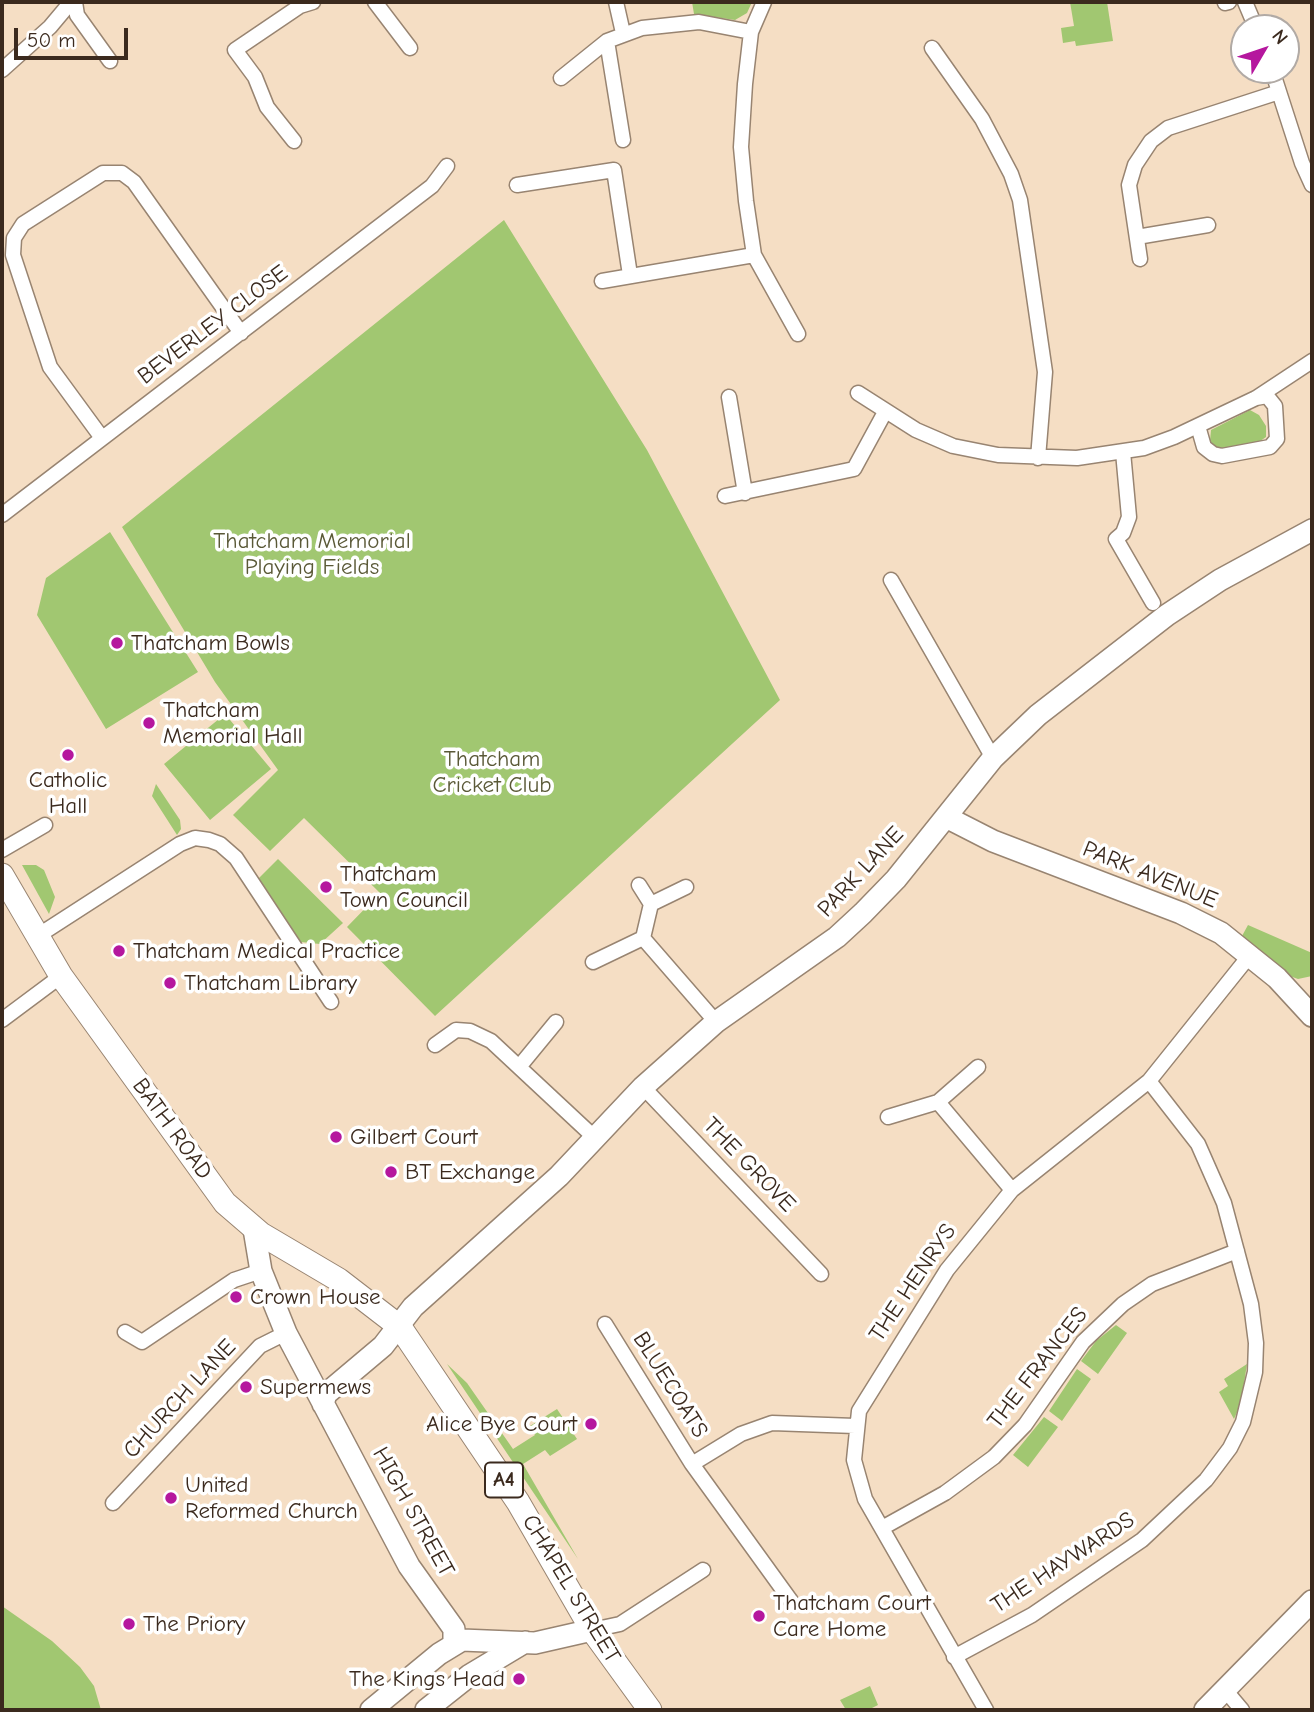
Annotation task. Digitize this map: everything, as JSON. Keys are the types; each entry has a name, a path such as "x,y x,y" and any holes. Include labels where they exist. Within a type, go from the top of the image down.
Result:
{"main road":[{"name":"BATH ROAD","path":"2,875 61,976 225,1203 254,1229 339,1280 400,1327"},
{"name":"CHAPEL STREET","path":"400,1327 526,1513 592,1630 650,1710"}],"street":[{"path":"73,2 77,15 110,61"},
{"path":"2,70 50,27 73,2"},
{"path":"294,141 267,107 255,77 235,50 300,6 313,2"},
{"path":"375,2 410,48"},
{"path":"616,2 623,33"},
{"path":"764,2 751,32 741,147 754,255 798,334"},
{"path":"561,78 607,41 623,33 661,24 699,22 751,32"},
{"path":"607,41 623,140"},
{"path":"932,48 982,119 1011,174 1020,200 1045,372 1038,458"},
{"path":"1276,84 1301,163 1312,185"},
{"path":"1140,259 1130,179 1141,153 1158,134 1279,92"},
{"name":"BEVERLEY CLOSE","path":"2,515 432,186 447,166"},
{"path":"517,185 614,170 630,275"},
{"path":"102,439 50,367 13,255 14,238 23,224 103,173 122,173 134,183 241,333"},
{"path":"1138,236 1208,225"},
{"path":"602,281 754,255"},
{"path":"858,393 885,412 953,446 1038,458 1077,458 1144,448 1198,426 1256,398 1311,362 1312,378"},
{"path":"729,397 745,494"},
{"path":"1198,426 1204,447 1213,454 1222,456 1270,447 1277,439 1275,406 1267,397 1256,398"},
{"path":"725,496 745,494 854,469 885,412"},
{"path":"1122,452 1129,517 1123,533 1116,539 1153,603"},
{"name":"PARK LANE","path":"400,1327 413,1307 559,1177 643,1087 716,1022 846,929 896,878 993,758 1038,715 1167,615 1220,580 1312,530"},
{"path":"891,580 993,758"},
{"name":"PARK AVENUE","path":"946,817 993,841 1181,913 1221,933 1292,993 1312,1016"},
{"path":"2,850 45,825"},
{"path":"36,937 180,844 195,838 209,840 229,850 236,858 331,1002"},
{"path":"639,885 651,904 643,937"},
{"path":"651,904 685,887"},
{"path":"643,937 716,1022"},
{"path":"593,961 643,937"},
{"name":"THE HENRYS","path":"986,1710 865,1499 855,1469 855,1426 865,1397 947,1270 1012,1190 1149,1081 1250,955"},
{"path":"2,1020 61,976"},
{"path":"519,1067 556,1022"},
{"path":"435,1045 452,1031 470,1031 496,1045 595,1138"},
{"path":"888,1116 938,1102 978,1068"},
{"name":"THE HAYWARDS","path":"954,1657 1032,1615 1121,1556 1189,1499 1219,1465 1243,1422 1256,1360 1251,1304 1237,1251 1209,1164 1186,1125 1149,1081"},
{"name":"THE GROVE","path":"643,1087 821,1273"},
{"path":"938,1102 1012,1190"},
{"name":"HIGH STREET","path":"254,1229 261,1271 286,1333 410,1566 454,1629 454,1643"},
{"name":"THE FRANCES","path":"882,1528 945,1493 994,1457 1025,1425 1083,1342 1123,1304 1152,1284 1237,1251"},
{"path":"125,1332 142,1342 225,1286 261,1271"},
{"name":"BLUECOATS","path":"606,1324 692,1465 741,1434 764,1425 780,1422 855,1426"},
{"path":"323,1404 326,1394 400,1327"},
{"name":"CHURCH LANE","path":"113,1503 260,1346 286,1333"},
{"path":"306,1370 316,1380 335,1387"},
{"path":"692,1465 791,1601"},
{"path":"371,1710 454,1643 479,1639 525,1642 566,1638 620,1624 703,1570"},
{"path":"1205,1710 1312,1601"},
{"path":"426,1710 470,1675 525,1642"},
{"path":"1226,1691 1242,1710"}],"green space":[{"path":"692,2 752,2 747,13 735,20 694,14"},
{"path":"1070,2 1107,2 1113,41 1076,46 1075,41 1063,43 1061,28 1074,26"},
{"path":"504,220 647,450 780,700 435,1016 347,927 380,893 304,818 270,851 233,815 278,770 215,682 122,527"},
{"path":"1250,410 1259,415 1266,426 1266,437 1256,444 1216,449 1210,441 1211,430"},
{"name":"Thatcham Bowls","path":"110,532 198,672 106,729 37,615 46,578"},
{"path":"225,714 271,769 210,820 164,764"},
{"path":"156,784 180,820 181,829 177,835 152,796"},
{"path":"278,859 343,923 320,944 301,942 257,880"},
{"path":"22,865 36,865 44,870 55,897 49,914"},
{"path":"1248,925 1312,953 1312,976 1298,979 1284,974 1242,936"},
{"path":"1116,1325 1127,1333 1098,1374 1081,1361 1096,1341"},
{"path":"447,1364 467,1383 513,1449 535,1435 530,1426 557,1409 577,1439 550,1456 545,1450 523,1464 578,1559"},
{"path":"1247,1364 1241,1403 1234,1419 1219,1392 1228,1386 1224,1379"},
{"path":"1077,1369 1091,1379 1062,1421 1049,1411"},
{"path":"1044,1417 1058,1427 1028,1467 1013,1455"},
{"path":"2,1606 52,1641 80,1667 94,1686 101,1710 2,1710"},
{"path":"870,1686 878,1705 868,1710 846,1710 840,1700"}],"place":[{"name":"Thatcham Bowls","path":"117,643"},
{"name":"Thatcham Memorial Hall","path":"149,723"},
{"name":"Catholic Hall","path":"68,755"},
{"name":"Thatcham Town Council","path":"326,887"},
{"name":"Thatcham Medical Practice","path":"119,951"},
{"name":"Thatcham Library","path":"170,983"},
{"name":"Gilbert Court","path":"336,1137"},
{"name":"BT Exchange","path":"391,1172"},
{"name":"Crown House","path":"236,1297"},
{"name":"Supermews","path":"246,1387"},
{"name":"Alice Bye Court","path":"591,1424"},
{"name":"United Reformed Church","path":"171,1498"},
{"name":"Thatcham Court Care Home","path":"759,1616"},
{"name":"The Priory","path":"129,1624"},
{"name":"The Kings Head","path":"519,1679"}],"park label":[{"name":"Thatcham Memorial Playing Fields","path":"312,554"},
{"name":"Thatcham Cricket Club","path":"492,772"}]}
